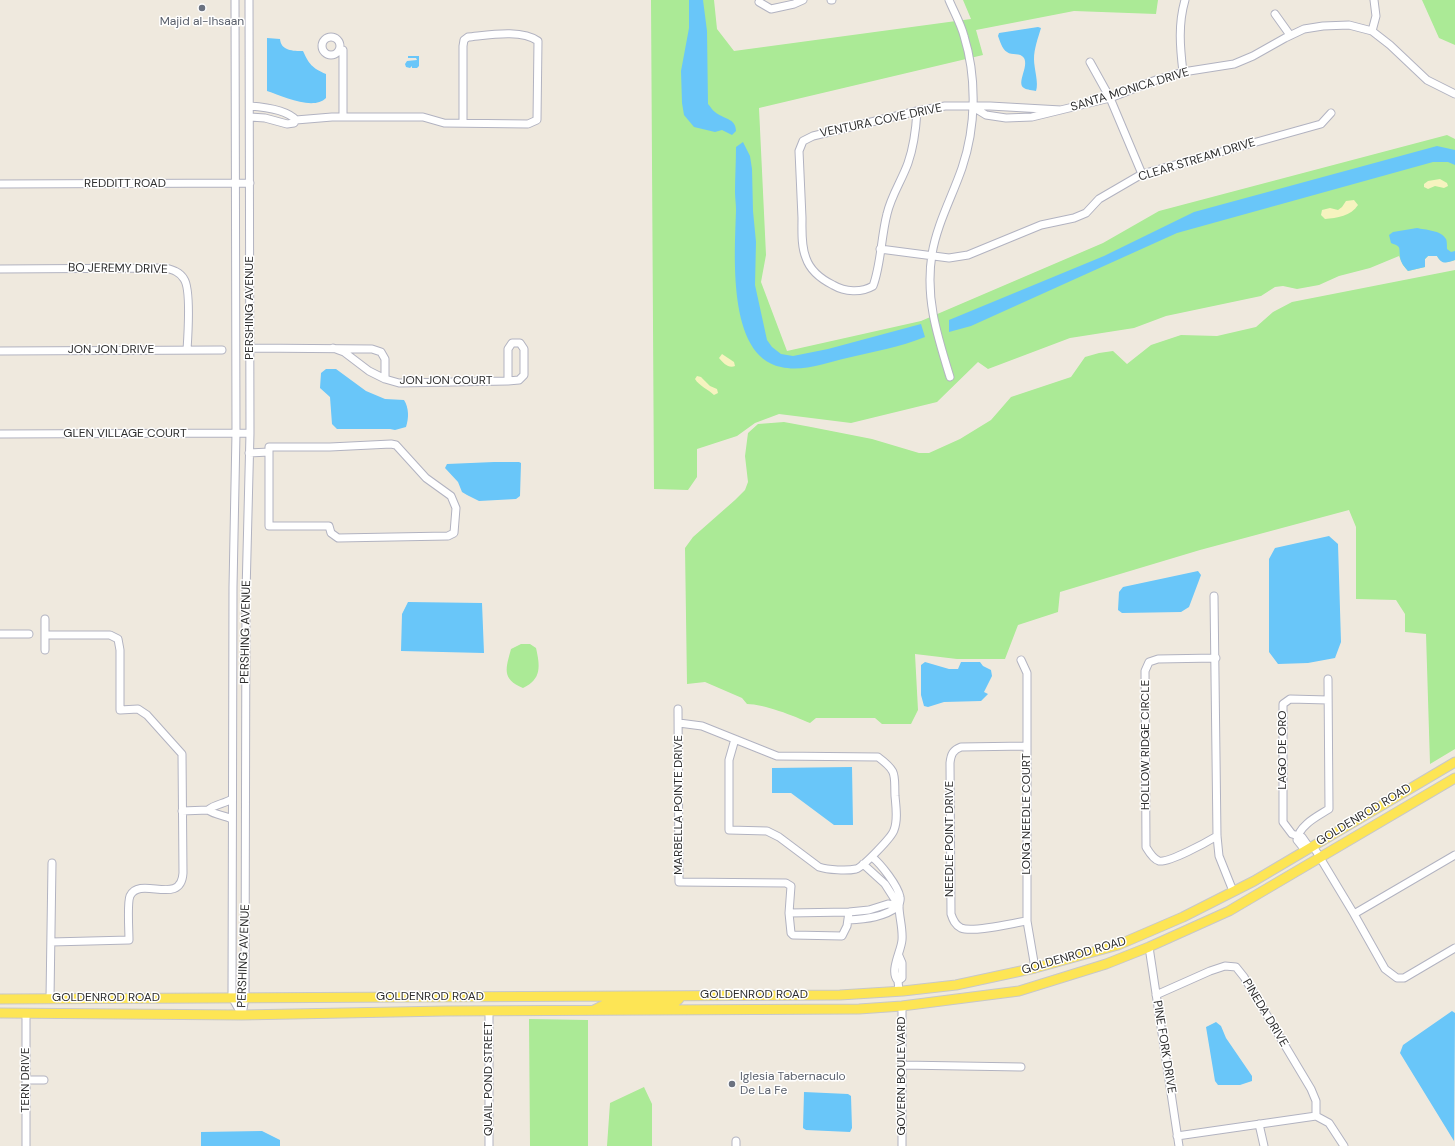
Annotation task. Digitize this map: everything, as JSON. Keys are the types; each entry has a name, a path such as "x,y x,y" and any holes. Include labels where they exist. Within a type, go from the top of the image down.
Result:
{"main road":[{"name":"GOLDENROD ROAD","path":"0,999 840,995 898,992 983,980 1035,968 1118,945 1183,917 1234,892 1455,762"},
{"name":"GOLDENROD ROAD","path":"0,1013 242,1015 358,1012 873,1008 902,1006 1019,991 1106,964 1149,947 1229,911 1455,778"},
{"path":"902,1006 905,1001 924,989"},
{"path":"873,1008 888,1000 898,992"},
{"path":"692,1010 693,1005 700,1000 778,1000 795,995"},
{"path":"489,1011 495,1004 502,1001 592,1001 606,996"},
{"path":"593,1010 606,1004 673,1004 679,999 680,996"},
{"path":"358,1012 377,1006 459,1005 468,997"}],"street":[{"name":"PERSHING AVENUE","path":"235,0 237,183 236,433 233,594 232,997 242,1015"},
{"name":"PERSHING AVENUE","path":"242,1015 245,997 246,600 250,433 249,0"},
{"path":"760,2 771,9 794,4 803,0"},
{"path":"949,0 964,35 972,69 973,107 969,138 962,167 943,216 932,255 929,290 934,323 950,376"},
{"path":"1183,72 1180,34 1181,12 1185,0"},
{"path":"1372,31 1376,16 1374,0"},
{"path":"1275,14 1290,36"},
{"name":"SANTA MONICA DRIVE","path":"973,107 986,115 1006,118 1032,117 1110,98 1156,80 1183,72 1234,64 1253,56 1304,29 1323,26 1349,25 1372,31 1390,44 1427,80 1455,94"},
{"path":"250,117 265,118 287,124 294,123 296,120 343,117 423,117 444,123 528,124 537,120 538,41 532,37 514,34 468,37 464,40 464,123"},
{"path":"340,51 343,50 343,117"},
{"path":"1090,62 1110,98 1142,174"},
{"path":"250,106 277,110 294,117 296,120"},
{"name":"VENTURA COVE DRIVE","path":"880,248 877,278 873,286 866,290 858,291 838,289 825,281 812,270 805,257 803,242 799,151 803,141 813,136 917,111 945,106 973,107"},
{"name":"SANTA MONICA DRIVE","path":"973,107 990,106 1061,110"},
{"path":"274,120 277,110"},
{"path":"880,248 882,229 888,206 908,163 915,136 917,111"},
{"name":"CLEAR STREAM DRIVE","path":"880,248 949,258 968,255 1041,225 1074,218 1086,213 1099,199 1142,174 1321,124 1331,113"},
{"name":"REDDITT ROAD","path":"0,184 250,183"},
{"name":"BO JEREMY DRIVE","path":"0,269 166,268 176,270 185,279 188,289 187,350"},
{"name":"JON JON COURT","path":"332,348 344,352 369,371 385,379 399,383 508,381 519,380 524,375 524,349 520,343 512,343 508,349 508,381"},
{"name":"JON JON COURT","path":"250,348 372,349 381,352 385,359 385,379"},
{"name":"JON JON DRIVE","path":"0,351 222,350"},
{"name":"GLEN VILLAGE COURT","path":"0,434 250,433"},
{"path":"396,445 426,478 451,496 456,508 454,533 448,536 338,538 331,533 329,526 269,526 269,452 269,447 396,445"},
{"path":"249,452 269,452"},
{"path":"1214,596 1216,658 1217,836 1219,856 1234,892"},
{"path":"45,619 45,650"},
{"path":"0,634 29,634"},
{"path":"45,635 110,635 118,639 120,650 120,710 138,710 147,715 182,754 182,882 177,888 173,889 139,889 133,892 129,899 129,940 50,942"},
{"name":"HOLLOW RIDGE CIRCLE","path":"1216,658 1158,659 1149,662 1145,671 1146,847 1151,856 1159,861 1169,860 1217,836"},
{"name":"LONG NEEDLE COURT","path":"1021,660 1027,673 1026,920 1035,968"},
{"path":"1298,837 1305,825 1329,809 1328,680"},
{"name":"LAGO DE ORO","path":"1328,700 1290,699 1283,704 1283,822 1292,834 1302,837 1309,848 1320,858 1385,969 1397,978 1404,978 1455,948"},
{"name":"MARBELLA POINTE DRIVE","path":"678,709 679,882 786,883 791,886 789,913 790,933 794,935 842,936 847,926 849,916"},
{"path":"679,723 702,726 735,739 778,756 878,757 889,765 894,772 896,821 894,831 872,857 857,869 826,869 820,867 779,837 768,831 729,830 728,760 735,739"},
{"name":"NEEDLE POINT DRIVE","path":"1026,746 962,747 955,749 951,755 950,763 951,914 954,923 962,928 976,929 1026,920"},
{"path":"182,811 208,810 213,806 225,804 232,799"},
{"path":"208,810 213,814 220,814 232,819"},
{"path":"1354,914 1455,855"},
{"path":"872,857 877,861 897,888 901,899 899,906 902,941 899,956 895,963 898,992"},
{"path":"50,998 52,863"},
{"path":"863,864 885,884 899,906"},
{"path":"849,916 888,904 899,906"},
{"path":"789,913 849,916 862,919 875,917 890,912 899,906"},
{"path":"873,909 875,917"},
{"name":"PINE FORK DRIVE","path":"1149,947 1179,1146"},
{"name":"PINEDA DRIVE","path":"1156,995 1210,971 1226,966 1236,967 1244,977 1311,1089 1316,1101 1316,1116"},
{"name":"GOVERN BOULEVARD","path":"902,1006 902,1146"},
{"name":"QUAIL POND STREET","path":"489,1011 489,1146"},
{"name":"TERN DRIVE","path":"26,1014 26,1146"},
{"path":"902,1065 1021,1067"},
{"path":"26,1080 44,1080"},
{"path":"1177,1136 1316,1116 1329,1123 1344,1146"},
{"path":"1260,1124 1264,1146"}],"green space":[{"path":"651,0 714,0 717,29 734,51 971,19 963,0 1158,0 1156,14 1074,11 976,30 983,55 759,108 766,255 761,282 787,351 921,321 1103,243 1159,211 1447,135 1455,139 1455,260 1444,262 1437,256 1428,256 1425,259 1425,267 1408,271 1403,265 1399,256 1370,268 1339,276 1319,285 1297,289 1283,286 1275,287 1261,296 1166,316 1134,328 1070,338 988,369 978,362 937,402 851,423 779,414 755,423 737,436 697,449 697,477 688,490 654,489"},
{"path":"1422,0 1455,0 1455,45 1439,38"},
{"path":"1455,270 1455,749 1430,764 1426,634 1405,632 1405,614 1396,600 1356,599 1356,527 1349,510 1200,550 1060,592 1058,612 1018,625 1005,659 957,659 915,654 918,710 911,724 882,724 875,718 816,718 810,723 770,708 747,704 742,698 705,682 687,684 685,548 693,537 745,490 748,482 745,456 748,433 758,424 784,422 872,439 919,453 929,453 960,439 991,420 1011,397 1071,377 1085,357 1113,351 1127,364 1151,345 1181,335 1217,336 1256,327 1273,312 1292,302"},
{"path":"521,644 530,644 536,648 539,666 537,676 523,688 511,681 507,672 511,649"},
{"path":"529,1019 588,1020 588,1146 530,1146"},
{"path":"644,1087 652,1104 652,1146 607,1146 610,1103"}],"sand":[{"path":"1440,179 1447,183 1448,186 1444,188 1435,186 1428,189 1424,187 1424,184 1428,181"},
{"path":"1354,200 1358,205 1348,214 1325,219 1321,215 1322,210 1330,208 1338,210 1346,201"},
{"path":"722,354 734,362 735,366 731,367 722,362 719,358"},
{"path":"697,376 701,377 710,386 717,389 718,393 714,395 701,386 695,379"}],"water":[{"path":"689,0 703,0 707,31 708,104 715,112 734,124 736,131 732,135 722,130 715,132 694,127 684,115 681,71 689,28"},
{"path":"1038,27 1041,28 1034,55 1037,84 1036,91 1025,89 1022,86 1021,82 1025,66 1024,58 1020,55 1005,51 998,36 999,33"},
{"path":"267,38 280,39 283,46 288,50 303,51 307,59 317,70 326,74 326,98 320,102 306,103 267,91"},
{"path":"408,56 419,56 419,66 417,68 412,68 412,66 410,68 406,67 405,64 407,61 417,60 416,58 408,58"},
{"path":"743,142 750,156 752,169 753,211 756,242 755,285 767,340 772,347 781,354 793,356 828,349 921,324 925,337 906,344 806,368 781,367 763,359 751,344 742,323 735,275 736,147"},
{"path":"1437,146 1455,150 1455,165 1448,162 1433,162 1177,233 971,326 949,332 949,320 1104,256 1194,212"},
{"path":"1417,228 1437,232 1444,236 1447,249 1451,252 1455,251 1455,260 1443,262 1437,256 1428,256 1425,259 1425,267 1408,271 1402,264 1399,247 1391,243 1389,235 1393,232"},
{"path":"326,369 336,369 366,391 385,399 404,400 408,413 406,427 395,430 337,429 332,424 330,397 320,388 321,373"},
{"path":"494,462 521,463 520,496 516,499 479,501 462,492 458,482 445,468 447,464"},
{"path":"1329,536 1338,544 1341,642 1335,658 1308,663 1278,664 1269,652 1269,559 1275,548"},
{"path":"1198,571 1201,575 1189,607 1181,612 1122,613 1118,610 1119,592 1123,587"},
{"path":"408,602 482,603 484,653 401,651 402,614"},
{"path":"925,662 949,669 958,669 961,662 980,662 983,666 991,670 992,676 984,692 988,694 981,701 944,702 928,707 924,706 921,695 921,665"},
{"path":"852,767 853,825 834,825 791,793 772,793 772,768"},
{"path":"1452,1011 1455,1013 1454,1141 1400,1053 1403,1045"},
{"path":"1216,1022 1221,1026 1226,1038 1252,1076 1252,1081 1240,1085 1218,1085 1215,1081 1206,1027"},
{"path":"804,1092 848,1094 851,1096 852,1128 850,1132 806,1130 803,1128"},
{"path":"262,1131 280,1140 280,1146 201,1146 201,1132"}],"place":[{"name":"Majid al-Ihsaan","path":"202,8"},
{"name":"Iglesia Tabernaculo De La Fe","path":"732,1084"}]}
